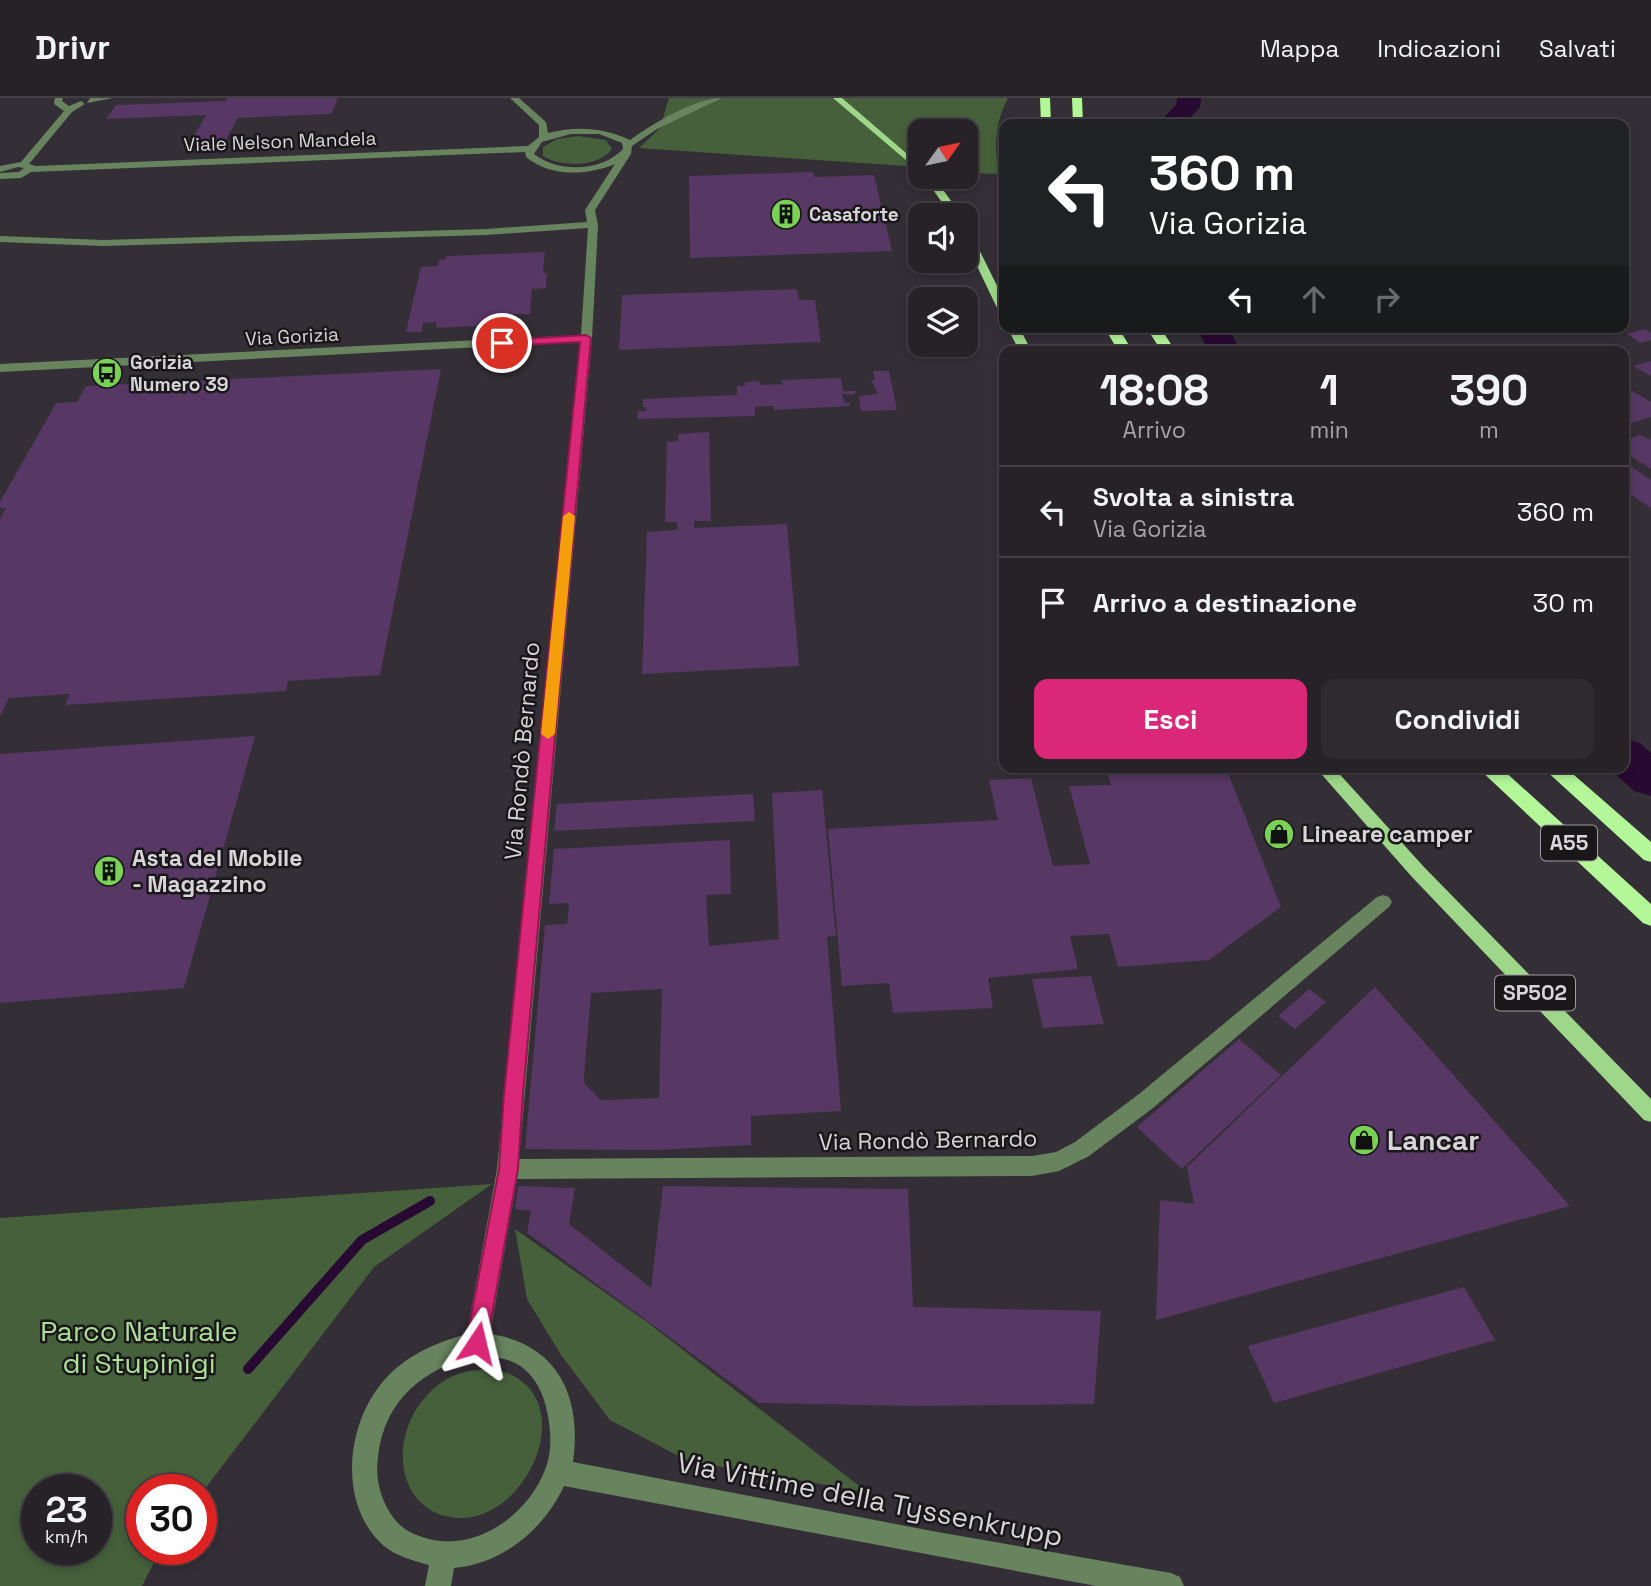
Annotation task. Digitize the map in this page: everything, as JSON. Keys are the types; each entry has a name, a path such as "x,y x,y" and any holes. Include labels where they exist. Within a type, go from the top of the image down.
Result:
{"highway":[{"path":"1045,98 1046,119"},
{"path":"1077,98 1078,119"},
{"name":"A55","path":"1493,773 1651,917"},
{"name":"A55","path":"1559,773 1651,854"}],"main road":[{"path":"837,98 908,159"},
{"path":"978,257 999,300"},
{"name":"SP502","path":"1329,773 1418,872 1651,1114"}],"street":[{"path":"5,179 28,166 64,104 109,98"},
{"path":"514,98 543,124 544,138"},
{"path":"627,149 622,138 600,131 571,131 544,138 530,149 530,155 534,161 544,166 572,170 603,166 627,149 654,127 718,98"},
{"name":"Viale Nelson Mandela","path":"28,166 530,149"},
{"name":"Via Rondò Bernardo","path":"477,1343 508,1169 586,338 593,225 590,210 614,176 627,149"},
{"path":"0,169 28,166"},
{"path":"0,239 104,243 486,232 593,225"},
{"name":"Via Gorizia","path":"0,369 586,338"},
{"name":"Via Rondò Bernardo","path":"508,1169 1032,1166 1059,1161 1082,1149 1146,1101 1382,902"},
{"path":"477,1343 521,1353 549,1378 563,1424 558,1472 535,1510 507,1536 471,1553 443,1557 395,1540 371,1510 363,1472 369,1435 384,1401 407,1374 440,1353 477,1343"},
{"name":"Via Vittime della Tyssenkrupp","path":"558,1472 932,1544 1171,1586"},
{"path":"439,1586 443,1557"}],"green space":[{"path":"669,98 1008,98 999,119 996,136 999,174 978,173 978,119 908,119 908,166 639,148 660,128"},
{"path":"578,136 606,140 612,149 598,160 579,164 550,160 543,156 543,147 557,139"},
{"name":"Parco Naturale di Stupinigi","path":"492,1184 374,1267 216,1474 126,1474 126,1565 153,1565 142,1586 0,1586 0,1218"},
{"path":"515,1229 647,1322 867,1492 688,1461 610,1420 561,1355 527,1299"},
{"path":"491,1369 512,1375 533,1393 542,1417 540,1444 530,1471 512,1494 489,1511 463,1518 434,1512 418,1499 407,1481 403,1453 409,1424 423,1399 445,1380 462,1373"}],"building":[{"path":"228,98 338,98 331,114 238,118 221,149 185,151 206,115 106,119 116,105 226,101"},
{"name":"Casaforte","path":"813,172 814,177 874,175 892,251 690,258 689,176"},
{"path":"545,252 543,273 547,273 546,288 532,289 530,314 513,314 512,324 436,328 437,322 423,323 422,332 406,332 421,267 438,266 439,260 446,259 446,256"},
{"path":"797,289 799,300 815,300 821,342 619,350 622,295"},
{"path":"1644,329 1651,333 1651,340 1641,343 1627,334"},
{"path":"1651,361 1651,376 1633,366"},
{"path":"441,369 380,675 288,681 286,691 65,705 70,694 9,698 0,716 0,519 6,508 0,508 0,502 56,403 77,402 86,386"},
{"path":"873,371 889,371 897,410 861,411 859,396 878,394 871,380 875,380"},
{"path":"841,378 843,391 857,391 853,395 842,394 845,403 850,403 850,406 774,410 773,406 755,407 755,416 637,419 638,411 646,411 643,399 737,395 737,386 745,386 745,382 759,381 760,385 783,384 781,380"},
{"path":"1629,389 1651,402 1651,417 1629,424"},
{"path":"709,432 711,521 694,521 694,528 787,524 799,666 642,674 647,532 677,530 677,522 665,522 667,442 678,441 678,434"},
{"path":"1640,435 1651,440 1651,469 1629,455 1629,438"},
{"path":"1629,465 1651,480 1651,508 1629,493"},
{"name":"Asta del Mobile - Magazzino","path":"255,736 184,988 0,1003 0,754"},
{"path":"1107,773 1228,773 1281,907 1209,960 1118,967 1109,934 1070,936 1078,969 988,978 993,1008 893,1013 889,983 842,986 828,829 998,820 989,780 1031,778 1053,866 1090,864 1069,786 1111,785"},
{"path":"822,790 836,936 827,937 841,1111 751,1116 751,1145 658,1150 525,1149 545,925 567,924 569,903 549,904 554,849 730,840 731,894 706,895 709,946 779,939 772,793","holes":["662,989 659,1098 601,1100 585,1084 591,993"]},
{"path":"753,794 755,821 554,831 557,804"},
{"path":"1091,976 1104,1024 1043,1028 1032,979"},
{"name":"Lancar","path":"1375,987 1570,1206 1156,1320 1160,1200 1194,1204 1187,1167"},
{"path":"1309,989 1326,1002 1295,1029 1278,1016"},
{"path":"1239,1039 1281,1075 1182,1169 1137,1127"},
{"path":"518,1186 575,1188 569,1224 651,1288 663,1186 908,1189 913,1307 1101,1311 1094,1404 917,1406 759,1403 527,1233 531,1211 515,1209"},
{"path":"1464,1287 1495,1340 1274,1403 1248,1346"}],"waterway":[{"path":"1175,119 1188,107 1189,98"},
{"path":"1215,333 1222,346"},
{"path":"1629,759 1651,779"},
{"path":"248,1369 362,1240 430,1201"}],"slow traffic":[{"path":"548,734 569,516"}],"place":[{"name":"Casaforte","path":"786,214"},
{"name":"Gorizia Numero 39","path":"107,373"},
{"name":"Lineare camper","path":"1279,834"},
{"name":"Asta del Mobile - Magazzino","path":"109,871"},
{"name":"Lancar","path":"1364,1140"}],"route":[{"path":"477,1343 508,1169 586,338 502,343"}]}
